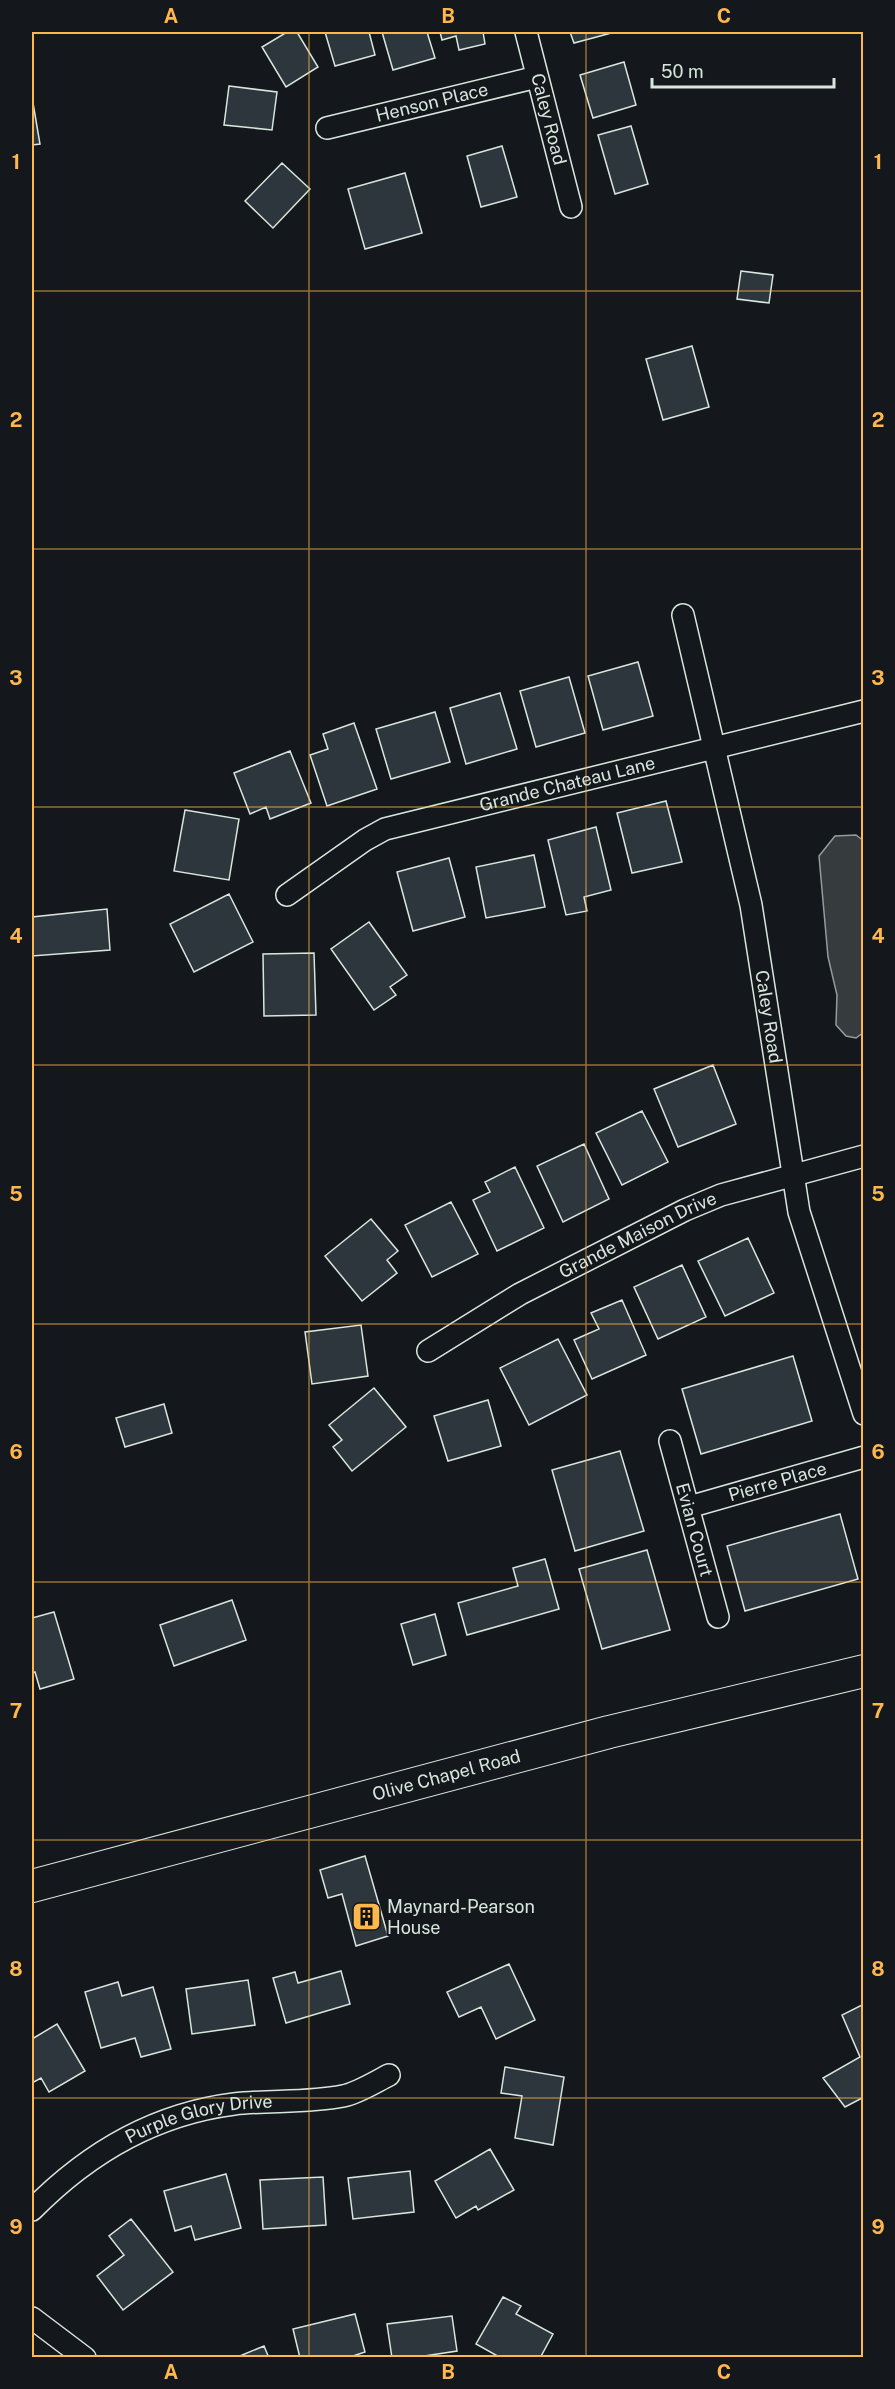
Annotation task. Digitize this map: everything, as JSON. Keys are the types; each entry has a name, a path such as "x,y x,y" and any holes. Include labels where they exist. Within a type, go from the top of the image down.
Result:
{"main road":[{"name":"Olive Chapel Road","path":"32,1886 609,1732 864,1671"}],"street":[{"name":"Caley Road","path":"526,32 571,207"},
{"name":"Henson Place","path":"327,128 537,77"},
{"name":"Caley Road","path":"683,615 753,915 799,1212 864,1414"},
{"name":"Grande Chateau Lane","path":"287,895 365,840 385,829 864,711"},
{"name":"Grande Maison Drive","path":"428,1351 520,1294 685,1210 721,1195 864,1156"},
{"name":"Evian Court","path":"670,1441 718,1617"},
{"name":"Pierre Place","path":"689,1507 864,1456"},
{"name":"Purple Glory Drive","path":"32,2210 51,2190 83,2164 116,2143 152,2126 192,2112 233,2104 345,2096 389,2075"},
{"path":"32,2318 85,2358"}],"shaded area":[{"path":"856,835 864,841 864,1032 856,1038 846,1036 836,1025 837,995 828,957 819,856 835,836"}],"building":[{"path":"287,32 297,32 318,67 286,87 262,47"},
{"path":"325,32 369,32 375,55 335,66"},
{"path":"382,32 427,32 435,58 393,70"},
{"path":"440,32 483,32 485,44 459,50 456,36 442,40"},
{"path":"570,32 615,32 574,43"},
{"path":"624,62 636,105 593,118 580,75"},
{"path":"229,86 277,92 272,130 224,125"},
{"path":"32,97 40,144 32,145"},
{"path":"631,126 648,184 615,194 598,135"},
{"path":"502,146 517,197 481,207 467,156"},
{"path":"282,163 310,189 273,228 245,201"},
{"path":"405,173 422,233 365,249 348,189"},
{"path":"741,271 773,275 769,303 737,299"},
{"path":"692,346 709,407 663,420 646,359"},
{"path":"638,662 653,716 603,730 588,676"},
{"path":"569,677 585,733 536,747 520,691"},
{"path":"500,693 517,749 466,764 450,708"},
{"path":"435,712 450,762 391,779 376,729"},
{"path":"354,723 377,789 327,806 310,755 328,749 323,734"},
{"path":"290,751 311,803 270,819 266,807 250,814 234,773"},
{"path":"666,801 682,862 632,873 617,813"},
{"path":"185,810 239,819 229,880 174,871"},
{"path":"596,827 611,890 584,897 587,911 566,915 548,840"},
{"path":"534,855 545,907 486,918 476,867"},
{"path":"449,858 465,917 413,931 397,872"},
{"path":"229,894 253,942 194,972 170,924"},
{"path":"107,909 110,950 32,956 32,917"},
{"path":"369,922 407,975 390,987 396,995 374,1010 331,949"},
{"path":"314,953 316,1015 264,1016 263,954"},
{"path":"713,1065 736,1124 678,1147 654,1089"},
{"path":"642,1111 668,1162 622,1185 596,1133"},
{"path":"584,1144 609,1199 563,1222 537,1166"},
{"path":"515,1167 544,1228 497,1251 473,1200 490,1192 485,1182"},
{"path":"451,1202 478,1254 432,1277 405,1225"},
{"path":"371,1219 398,1251 387,1260 397,1273 362,1301 325,1256"},
{"path":"748,1238 774,1293 725,1316 698,1261"},
{"path":"682,1265 706,1317 658,1339 634,1287"},
{"path":"622,1300 646,1355 592,1379 574,1340 599,1329 591,1313"},
{"path":"361,1325 368,1376 312,1384 305,1332"},
{"path":"558,1339 587,1395 529,1425 500,1368"},
{"path":"793,1356 812,1421 701,1454 682,1389"},
{"path":"374,1388 406,1427 352,1471 333,1447 342,1440 329,1425"},
{"path":"488,1400 501,1446 448,1461 434,1416"},
{"path":"164,1404 172,1433 125,1447 116,1418"},
{"path":"620,1451 644,1531 575,1551 552,1470"},
{"path":"840,1514 858,1579 745,1611 727,1546"},
{"path":"647,1550 670,1630 602,1649 579,1569"},
{"path":"545,1559 559,1609 467,1635 458,1603 518,1586 513,1568"},
{"path":"232,1600 246,1640 174,1666 160,1625"},
{"path":"54,1612 74,1679 40,1689 35,1672 32,1673 32,1618"},
{"path":"435,1614 446,1655 413,1665 401,1624"},
{"name":"Maynard-Pearson House","path":"365,1856 388,1936 356,1946 342,1894 328,1898 320,1870"},
{"path":"509,1964 535,2020 496,2039 481,2007 459,2017 447,1992"},
{"path":"341,1971 350,2004 286,2023 273,1978 295,1972 298,1983"},
{"path":"248,1980 255,2025 192,2034 186,1989"},
{"path":"118,1982 122,1996 153,1987 171,2049 141,2057 135,2038 101,2048 85,1992"},
{"path":"864,2004 864,2097 845,2107 823,2078 860,2057 842,2015"},
{"path":"57,2024 85,2071 49,2092 41,2078 32,2083 32,2039"},
{"path":"505,2067 564,2077 553,2145 515,2138 522,2096 501,2093"},
{"path":"490,2149 514,2190 478,2210 476,2206 456,2218 435,2181"},
{"path":"410,2171 414,2212 353,2219 348,2178"},
{"path":"226,2174 241,2228 195,2240 191,2226 175,2231 164,2191"},
{"path":"323,2177 326,2225 263,2229 260,2180"},
{"path":"131,2219 173,2272 123,2310 97,2276 124,2255 109,2236"},
{"path":"503,2297 521,2306 516,2314 553,2334 540,2358 501,2358 476,2344"},
{"path":"355,2314 365,2352 347,2358 300,2358 293,2329"},
{"path":"452,2316 457,2351 411,2358 392,2358 387,2324"},
{"path":"264,2346 269,2358 235,2358"}],"place":[{"name":"Maynard-Pearson House","path":"366,1917"}]}
